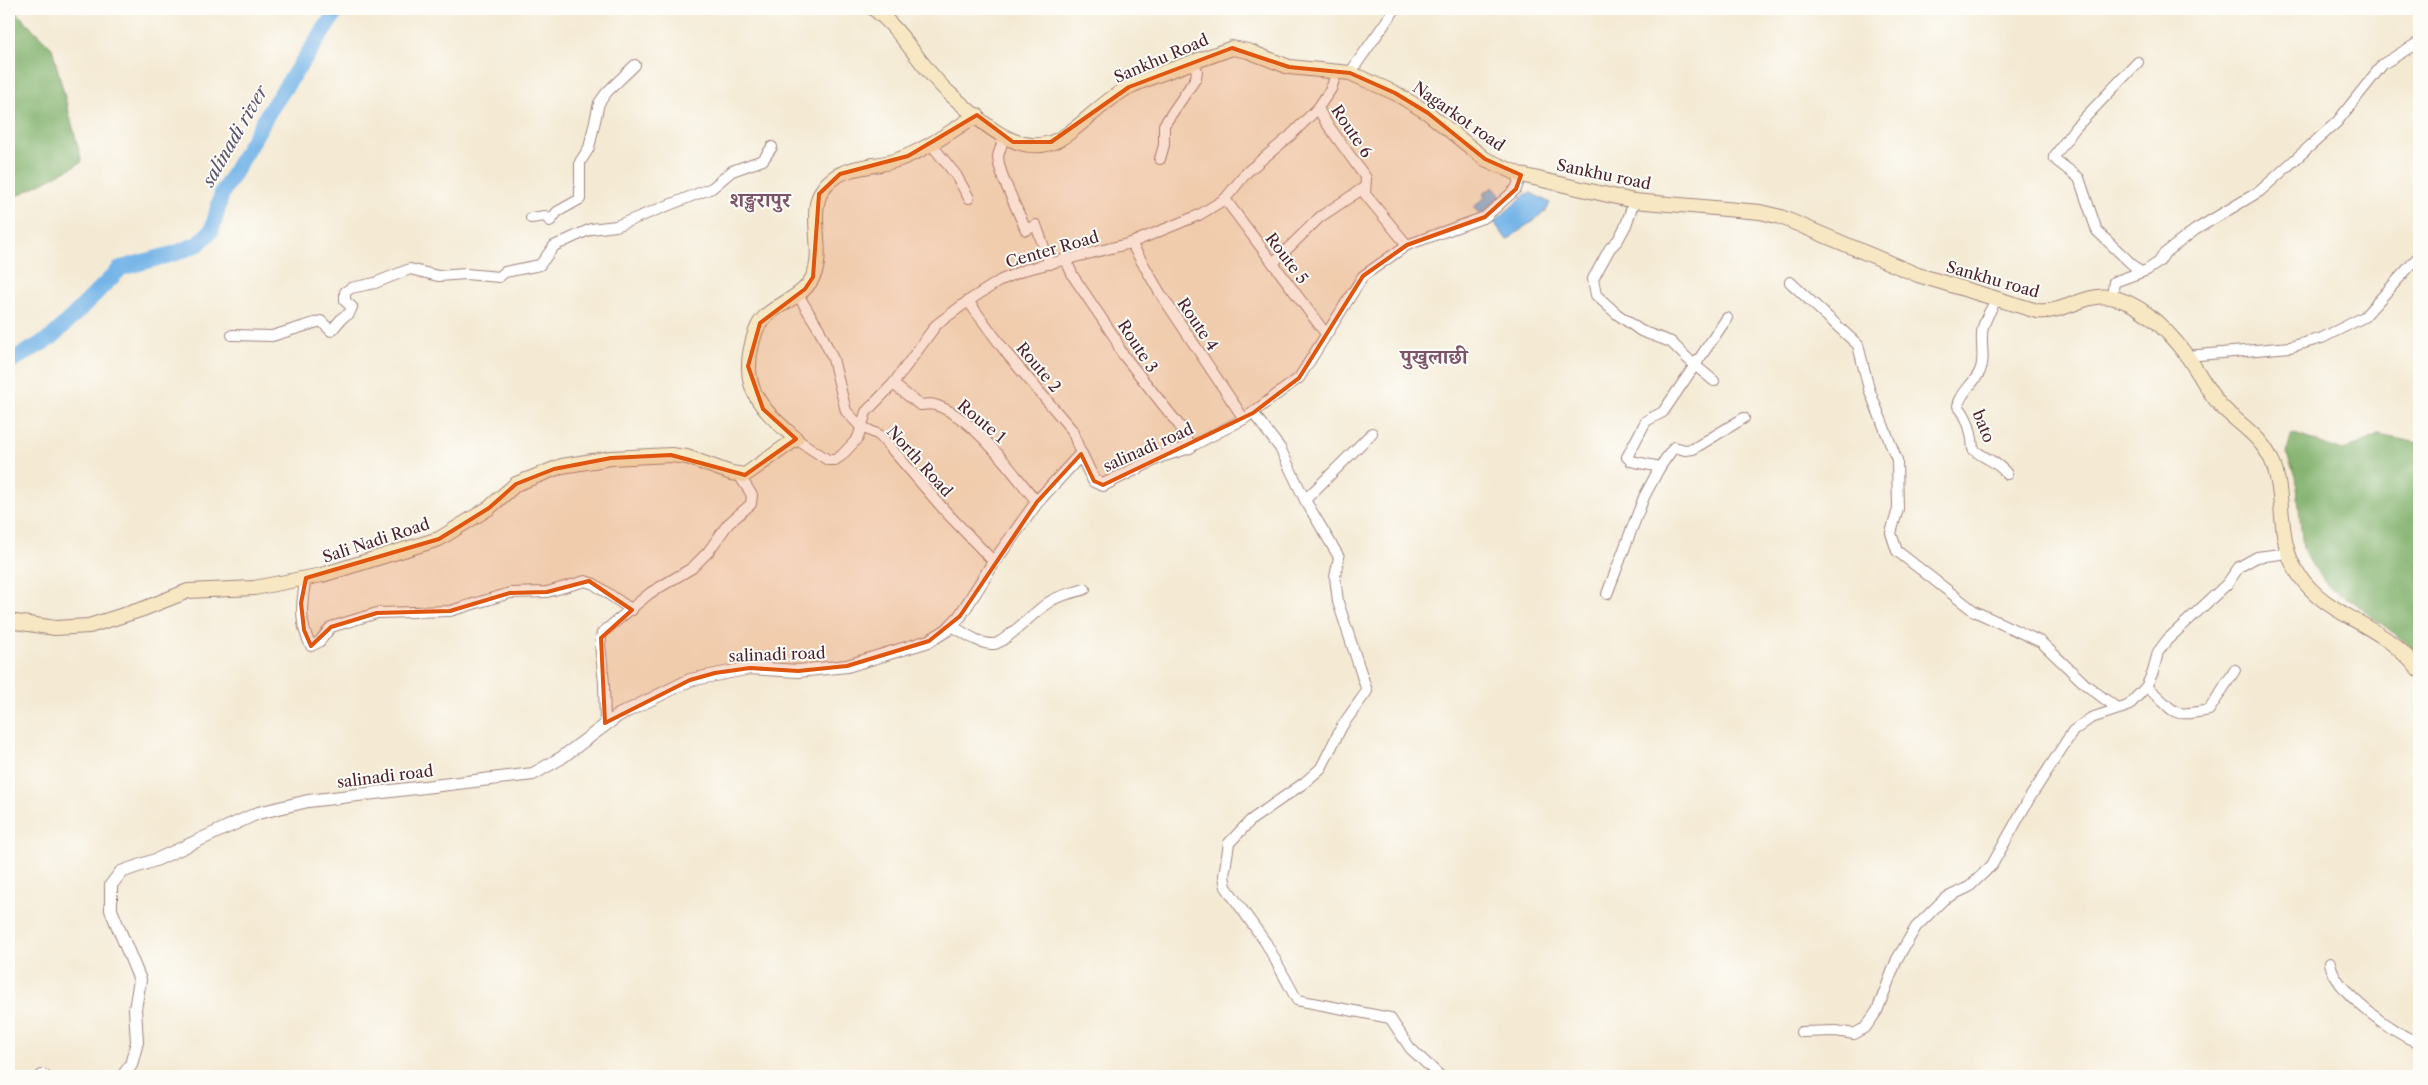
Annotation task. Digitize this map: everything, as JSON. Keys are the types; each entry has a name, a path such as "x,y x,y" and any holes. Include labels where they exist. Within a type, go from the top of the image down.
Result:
{"main road":[{"path":"739,475 750,472 796,439 763,409 753,388 748,366 754,337 760,322 767,314 805,290 815,270 818,247 816,208 820,194 826,185 840,174 864,166 895,161 931,144 976,116 947,91 901,35 874,9"},
{"name":"Sankhu Road","path":"976,116 1004,137 1024,145 1039,145 1051,142 1067,135 1112,98 1129,87 1232,48 1248,51 1290,67 1343,72"},
{"name":"Nagarkot road","path":"1343,72 1395,93 1428,113 1485,159 1521,175"},
{"name":"Sankhu road","path":"1521,175 1634,201 1760,212 1781,217 1918,275 1997,298 2024,308 2046,312 2097,296 2112,297"},
{"path":"2112,297 2128,303 2155,322 2187,356 2222,407 2253,432 2267,451 2278,480 2282,530 2288,553 2298,573 2312,592 2331,608 2385,638 2419,670"},
{"name":"Sali Nadi Road","path":"9,621 55,628 89,626 134,613 188,591 254,588 306,578 439,539 489,508 516,484 562,466 610,458 671,455 687,457 739,475"}],"street":[{"name":"Center Road","path":"796,439 828,460 834,460 856,442 861,432 860,426 866,412 894,384 929,333 968,301 1000,280 1024,270 1050,264 1065,258 1131,243 1198,215 1225,199 1247,172 1290,136 1318,108 1343,72 1395,9"},
{"path":"2112,297 2114,282 2159,262 2164,254 2195,230 2260,191 2338,122 2383,64 2419,42"},
{"path":"2138,62 2075,128 2054,157 2079,178 2097,230 2139,272"},
{"path":"1160,159 1164,145 1164,125 1196,78 1197,71 1193,63"},
{"path":"531,218 545,216 550,221 557,212 580,199 580,162 589,148 600,103 607,92 635,65"},
{"name":"Route 6","path":"1318,108 1366,178 1365,194 1407,245"},
{"path":"1004,137 998,156 1002,178 1026,230 1036,225 1050,264"},
{"path":"931,144 956,175 969,198"},
{"path":"232,335 272,336 321,321 331,330 343,317 350,314 352,307 345,301 345,292 410,269 438,276 466,274 499,276 505,272 540,264 558,244 590,229 616,226 712,188 732,171 763,160 772,147"},
{"name":"salinadi road","path":"123,1076 131,1065 137,1042 135,1009 140,980 111,910 110,886 121,872 151,862 258,813 308,801 533,774 561,758 605,723 690,680 750,668 798,671 847,666 928,641 952,626 994,562 1037,502 1081,454 1094,481 1103,486 1162,456 1190,446 1249,416 1299,378 1363,276 1407,245 1485,217 1516,190 1521,175"},
{"path":"1273,263 1320,217 1365,187"},
{"name":"Route 5","path":"1225,199 1326,334"},
{"path":"1634,201 1618,240 1610,248 1596,271 1593,280 1596,295 1617,314 1641,331 1672,342 1714,381"},
{"name":"Route 4","path":"1131,243 1160,292 1249,416 1280,448 1305,500 1339,557 1335,577 1338,602 1366,691 1342,726 1320,768 1304,783 1251,820 1229,843 1224,870 1225,882 1231,896 1266,943 1297,1000 1390,1018 1410,1048 1440,1076"},
{"path":"2187,356 2290,347 2322,338 2364,317 2419,256"},
{"name":"Route 3","path":"1065,258 1074,276 1115,338 1121,352 1179,425 1190,446"},
{"path":"1790,282 1858,345 1869,389 1897,460 1898,508 1891,533 1897,550 1974,611 2041,642 2086,685 2118,710"},
{"name":"North Road","path":"798,295 819,329 833,359 846,411 860,426 879,435 968,536 994,562"},
{"name":"bato","path":"1997,298 1982,332 1984,347 1981,370 1970,389 1960,397 1958,406 1964,412 1973,439 1973,448 1979,454 1990,458 2006,474"},
{"name":"Route 2","path":"968,301 1008,354 1072,430 1081,454"},
{"path":"1660,467 1630,461 1627,457 1646,421 1663,412 1727,318"},
{"name":"Route 1","path":"894,384 920,405 934,404 963,422 998,453 1037,502"},
{"path":"1607,594 1644,497 1660,467 1674,447 1685,450 1692,449 1744,418"},
{"path":"1305,500 1372,433"},
{"path":"605,723 601,638 606,629 632,610 650,593 692,568 708,552 728,524 751,504 752,495 739,475"},
{"path":"1801,1032 1836,1031 1854,1034 1865,1028 1877,1011 1897,960 1916,927 1944,899 1970,887 1992,865 2034,791 2073,731 2091,718 2128,706 2146,687 2153,672 2158,652 2167,640 2221,590 2239,567 2257,557 2288,553"},
{"path":"306,578 301,603 304,630 311,646 319,642 331,627 377,613 418,613 458,609 510,593 547,592 585,581 594,584 632,610"},
{"path":"952,626 985,643 996,644 1007,638 1031,615 1050,601 1085,589"},
{"path":"2146,687 2159,697 2172,712 2183,715 2209,710 2235,670"},
{"path":"2330,963 2336,979 2358,1002 2393,1028 2419,1043"}],"highlighted area":[{"path":"1232,48 1289,67 1350,73 1395,93 1428,113 1485,159 1521,175 1516,189 1485,217 1407,245 1363,276 1299,378 1253,413 1110,483 1103,485 1094,481 1081,454 1037,502 960,616 929,641 847,666 798,671 750,668 715,673 690,680 605,723 601,638 632,610 589,581 547,592 510,593 450,611 377,613 331,627 311,646 304,630 301,603 306,578 439,539 489,508 516,484 554,469 611,458 671,455 745,475 796,439 763,409 748,366 760,323 805,289 813,277 819,194 840,174 908,156 977,115 1013,142 1051,142 1129,87"}],"green space":[{"path":"9,9 13,9 52,48 82,162 9,200"},
{"path":"2292,433 2343,451 2379,435 2419,443 2419,657 2405,642 2351,600 2332,590 2312,565 2303,549 2296,476 2286,454"}],"water":[{"path":"1493,187 1501,196 1480,216 1474,207 1485,197 1483,194"},
{"path":"1531,193 1550,203 1546,211 1507,240 1494,222 1526,194"}],"waterway":[{"name":"salinadi river","path":"9,362 51,338 121,268 176,253 198,244 212,230 222,193 270,110 338,9"}],"district":[{"name":"शङ्खरापुर","path":"760,200"},
{"name":"पुखुलाछी","path":"1434,357"}]}
